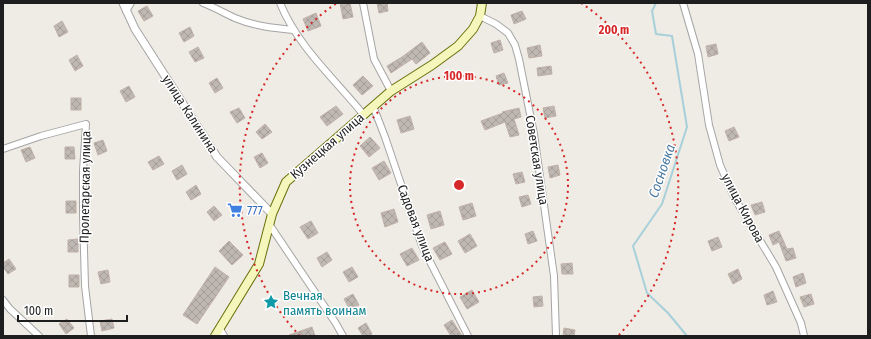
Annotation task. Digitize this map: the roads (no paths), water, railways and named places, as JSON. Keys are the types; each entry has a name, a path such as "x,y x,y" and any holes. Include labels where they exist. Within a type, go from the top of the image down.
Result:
{"main road":[{"path":"480,16 482,3"},
{"name":"Кузнецкая улица","path":"219,334 259,264 272,214 286,182 391,91 432,65 458,46 474,29 480,16"}],"street":[{"name":"улица Калинина","path":"123,3 135,29 217,157 272,214"},
{"path":"126,11 131,3"},
{"path":"203,3 212,6 234,18 259,26 293,30"},
{"path":"280,3 293,30 316,60 344,90 363,114"},
{"path":"363,3 374,59 391,91"},
{"name":"улица Кирова","path":"683,3 698,54 709,125 720,165 735,199 776,267 801,323 804,336"},
{"name":"Советская улица","path":"480,16 496,24 508,33 515,45 519,59 534,134 554,276 556,336"},
{"name":"Садовая улица","path":"373,106 386,137 422,246 468,336"},
{"name":"Пролетарская улица","path":"3,149 41,136 86,124 83,171 83,215 85,286 91,336"},
{"path":"269,224 343,336"},
{"path":"3,300 10,309 39,336"},
{"path":"3,313 10,309"}],"waterway":[{"name":"Сосновка","path":"656,3 652,11 656,34 672,36 687,127 662,204 633,246 647,293 668,313 687,336"}],"place":[{"name":"777","path":"235,210"},
{"name":"Вечная память воинам","path":"271,302"}]}
